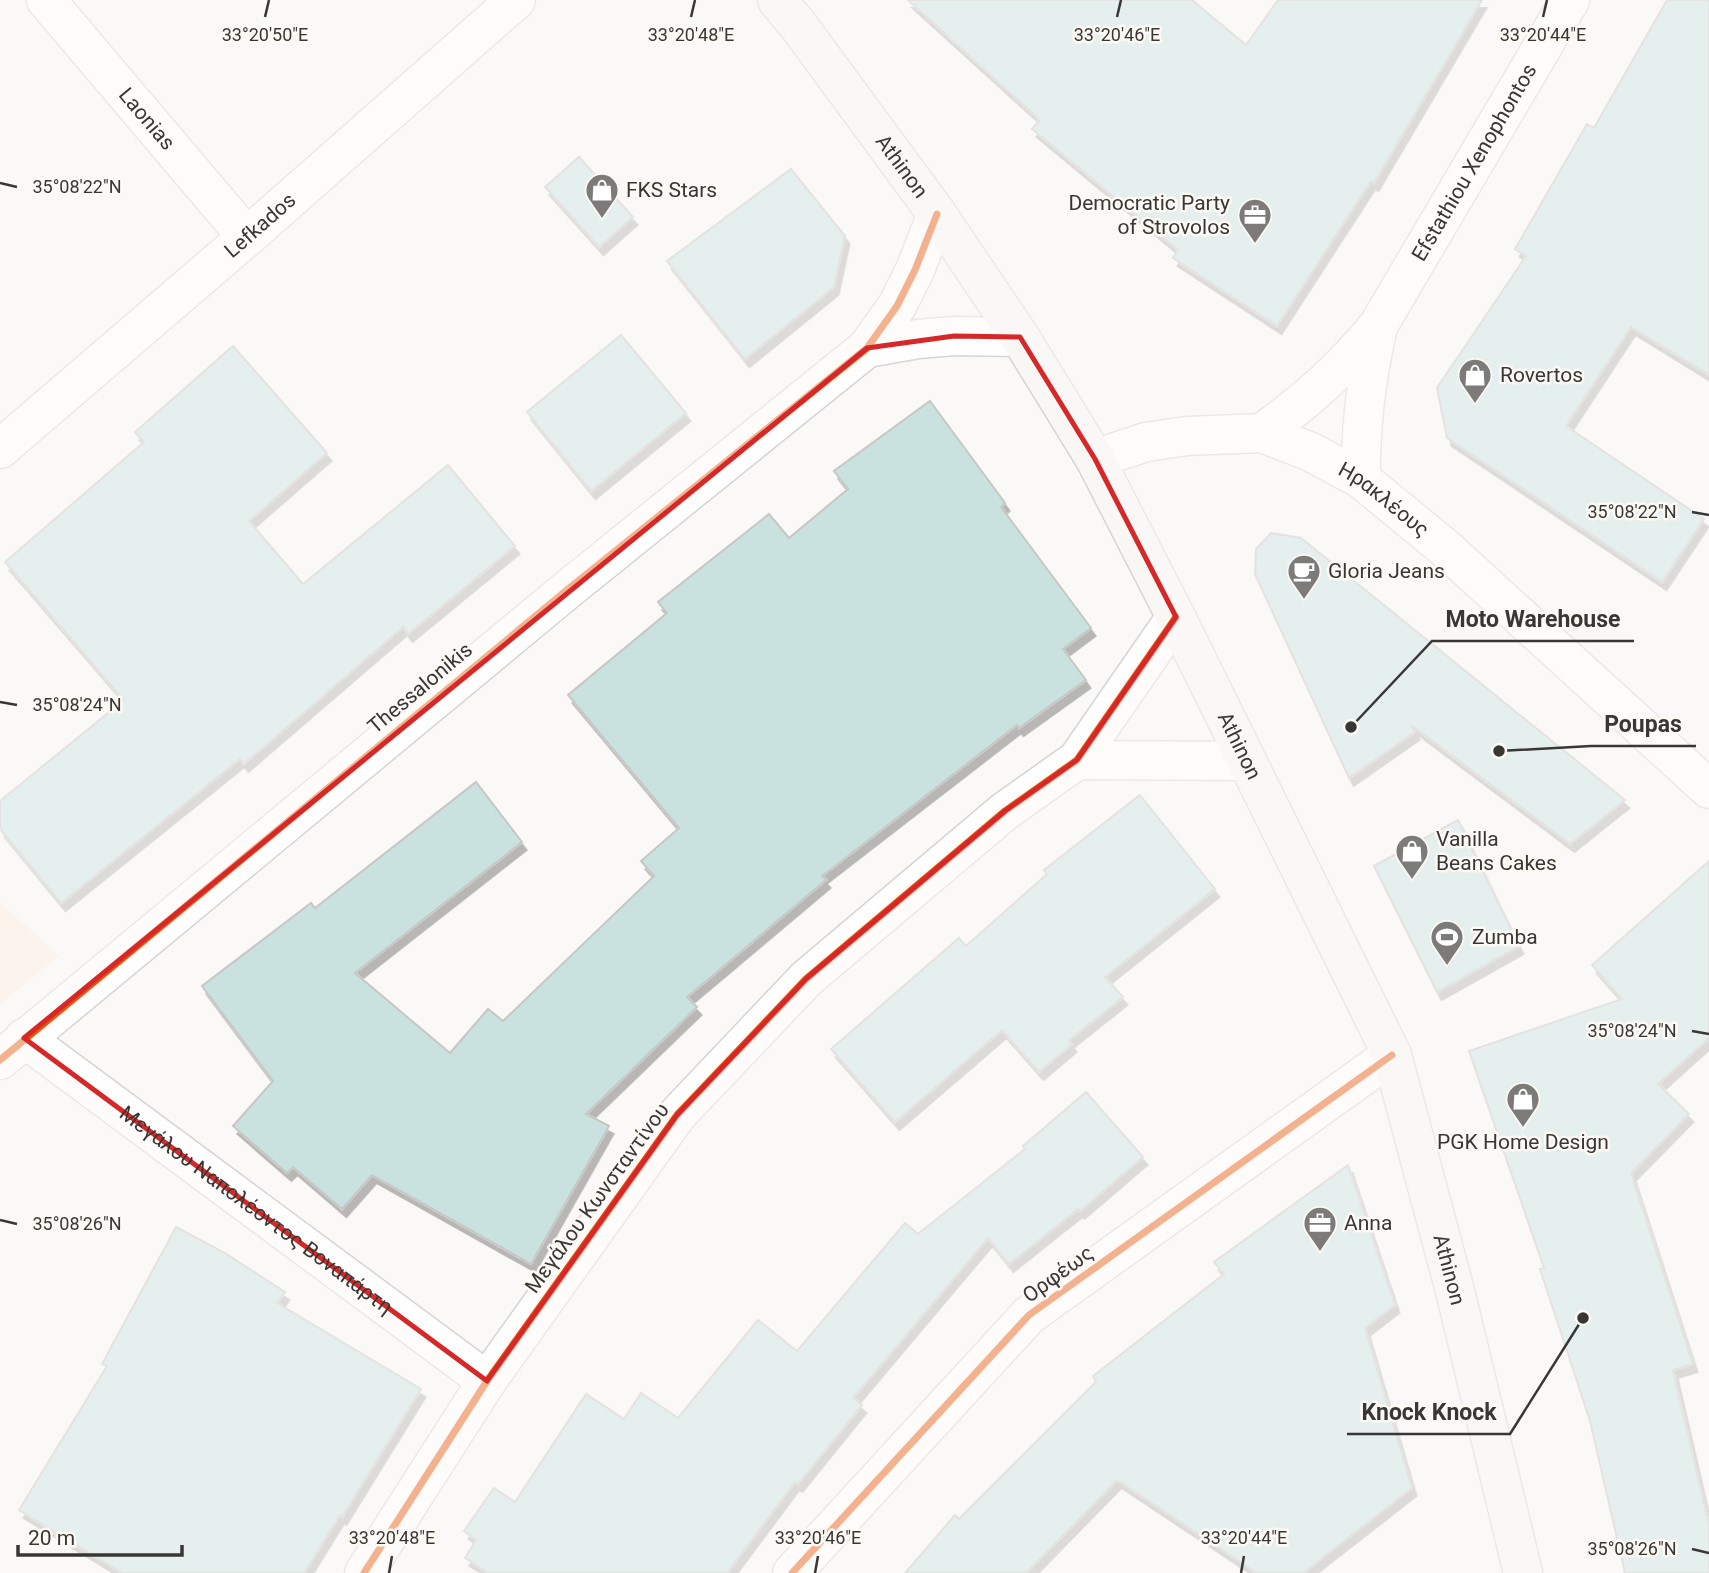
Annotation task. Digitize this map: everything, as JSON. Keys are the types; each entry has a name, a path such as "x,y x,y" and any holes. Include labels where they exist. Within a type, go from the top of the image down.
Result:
{"main road":[{"name":"Athinon","path":"777,0 799,25 937,214 1020,337 1095,459 1392,1055 1455,1291 1523,1573"}],"street":[{"name":"Laonias","path":"46,0 247,237"},
{"name":"Lefkados","path":"0,449 247,237 516,0"},
{"name":"Efstathiou Xenophontos","path":"1262,433 1324,385 1378,326 1570,0"},
{"path":"867,348 897,306 915,270 937,214"},
{"name":"Efstathiou Xenophontos","path":"1361,479 1362,410 1378,326"},
{"path":"867,348 954,335 1020,337"},
{"name":"Thessalonikis","path":"12,1049 567,590 867,348"},
{"name":"Ηρακλέους","path":"1095,459 1146,442 1187,436 1262,433 1311,452 1361,479 1445,548 1709,789"},
{"name":"Μεγάλου Κωνσταντίνου","path":"364,1573 487,1381 677,1115 806,979 1005,811 1077,760 1176,617"},
{"path":"1077,760 1245,761"},
{"name":"Μεγάλου Ναπολέοντος Βοναπάρτη","path":"12,1049 487,1381"},
{"name":"Ορφέως","path":"792,1573 1029,1315 1392,1055"}],"highlighted area":[{"path":"954,336 1020,337 1095,459 1176,617 1077,760 1005,811 806,979 677,1115 487,1381 24,1038 867,348"}],"shaded area":[{"path":"0,902 59,956 0,1004"}],"building":[{"path":"908,0 1192,0 1246,45 1278,0 1482,0 1374,183 1371,181 1277,326 1173,258 1178,250 1032,129 1040,120"},
{"path":"1667,0 1709,0 1709,375 1631,327 1566,426 1704,519 1662,582 1447,438 1437,388 1526,256 1515,249 1587,124 1594,128"},
{"name":"FKS Stars","path":"579,157 633,217 599,247 545,187"},
{"path":"791,169 845,236 834,287 745,359 667,261"},
{"path":"621,335 686,413 591,491 527,412"},
{"path":"233,346 327,453 249,521 303,584 448,465 515,546 408,634 403,627 244,764 240,759 61,903 0,829 0,801 124,700 5,562 144,442 135,432"},
{"path":"930,401 1005,503 1001,507 1091,628 1063,649 1086,680 1019,728 1017,725 822,876 826,880 687,997 697,1007 586,1114 609,1126 531,1264 372,1175 342,1209 293,1167 287,1173 233,1126 273,1081 202,986 311,903 315,908 476,782 522,842 355,973 450,1053 488,1009 503,1021 654,876 641,861 679,828 568,695 667,613 658,602 769,514 789,538 848,489 834,471"},
{"path":"1271,533 1301,538 1625,800 1570,844 1411,725 1415,732 1349,778 1255,574 1256,549"},
{"path":"1140,795 1215,889 1105,977 1123,997 1069,1040 1072,1044 1039,1072 1002,1030 895,1122 831,1049 959,938 966,946 1047,874 1044,870"},
{"path":"1458,820 1519,946 1437,992 1374,866"},
{"path":"1709,861 1709,1038 1658,1084 1689,1114 1631,1173 1693,1364 1673,1370 1709,1525 1709,1573 1625,1573 1590,1421 1540,1269 1544,1268 1469,1051 1622,999 1592,965"},
{"path":"1086,1092 1143,1157 1080,1211 1078,1209 1009,1264 988,1238 853,1398 862,1405 798,1484 795,1482 727,1573 489,1573 465,1558 476,1540 464,1531 494,1488 515,1502 586,1394 624,1419 641,1393 678,1418 758,1320 797,1351 905,1223 918,1234 1025,1149 1023,1146"},
{"path":"1348,1165 1395,1305 1365,1328 1412,1488 1303,1573 1257,1573 1117,1480 1026,1573 905,1573 955,1515 959,1519 1096,1382 1093,1376 1224,1274 1214,1262"},
{"path":"176,1227 225,1253 285,1292 277,1303 421,1389 304,1573 122,1573 19,1510 107,1366 102,1364"}],"cycle path":[{"path":"0,1060 567,590 867,348 897,306 915,270 937,214"},
{"path":"364,1573 487,1381 677,1115 806,979 1005,811 1077,760 1176,617"},
{"path":"792,1573 1029,1315 1392,1055"}],"place":[{"name":"FKS Stars","path":"602,220"},
{"name":"Democratic Party of Strovolos","path":"1255,245"},
{"name":"Rovertos","path":"1475,405"},
{"name":"Gloria Jeans","path":"1304,601"},
{"name":"Moto Warehouse","path":"1351,727"},
{"name":"Poupas","path":"1499,751"},
{"name":"Vanilla Beans Cakes","path":"1412,881"},
{"name":"Zumba","path":"1447,967"},
{"name":"PGK Home Design","path":"1523,1129"},
{"name":"Anna","path":"1320,1253"},
{"name":"Knock Knock","path":"1583,1318"}]}
